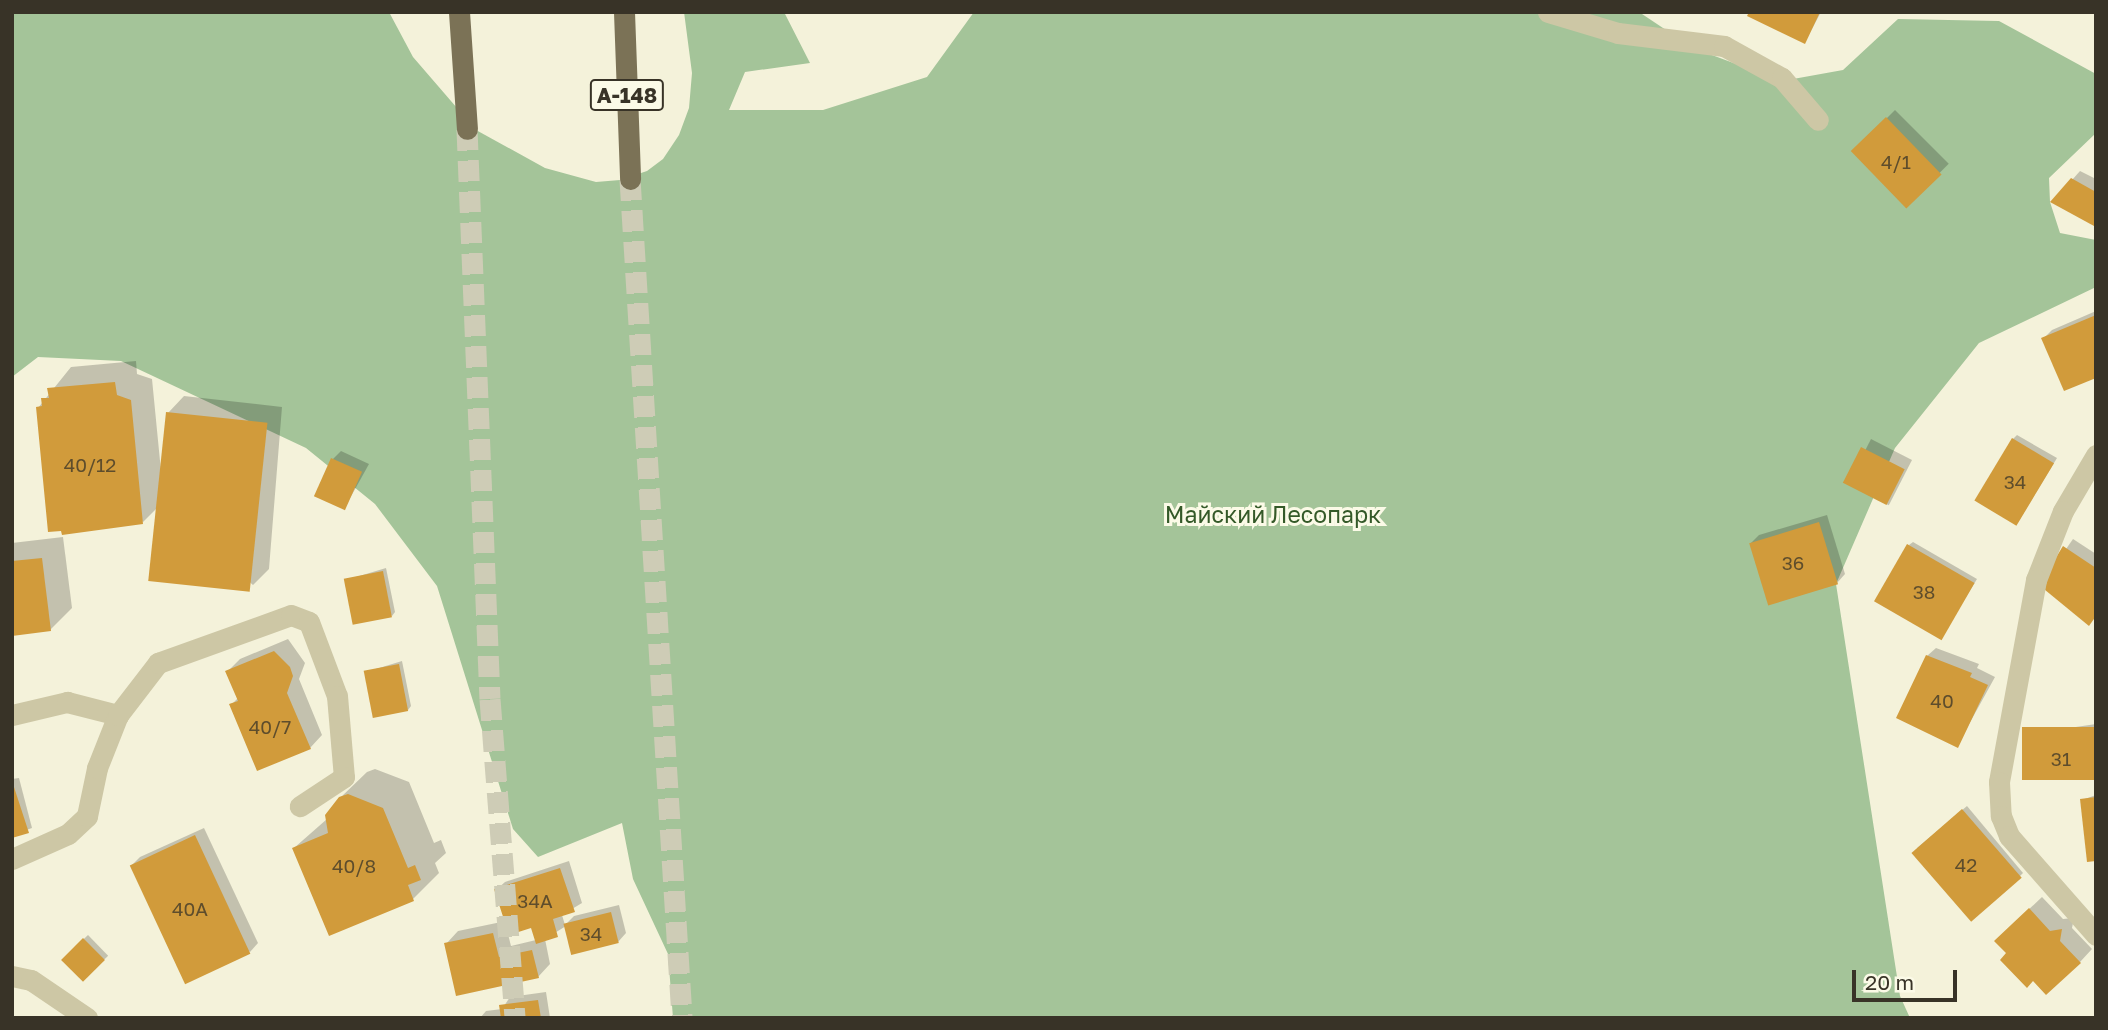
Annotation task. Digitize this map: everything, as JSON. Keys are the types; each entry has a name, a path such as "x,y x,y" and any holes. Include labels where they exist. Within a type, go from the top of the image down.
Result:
{"main road":[{"path":"459,12 467,130"},
{"name":"А-148","path":"624,12 630,179"}],"street":[{"path":"1548,12 1618,33 1724,46 1782,78 1818,120"},
{"path":"2096,455 2063,511 2036,580 1999,782 2001,816 2009,836 2096,934"},
{"path":"12,859 68,834 87,816 97,768 118,715 158,663 291,615 309,622 337,696 344,777 300,806"},
{"path":"12,715 67,702 118,715"},
{"path":"12,976 31,980 87,1018"}],"green space":[{"name":"Майский Лесопарк","path":"12,12 389,12 413,57 476,130 545,168 596,182 620,180 647,171 663,159 679,135 689,108 692,73 684,12 784,12 810,63 745,72 729,110 823,110 927,77 974,12 1639,12 1693,48 1782,81 1843,70 1898,19 1999,21 2096,74 2096,133 2049,178 2050,202 2060,233 2096,240 2096,287 1979,343 1895,448 1836,584 1900,996 1910,1018 673,1018 668,954 633,879 622,823 538,857 513,829 437,586 375,504 306,448 121,361 38,357 12,377"}],"building":[{"path":"1749,12 1820,12 1805,44 1747,16"},
{"path":"1886,117 1942,175 1906,209 1851,151"},
{"path":"2071,178 2096,192 2094,226 2050,202"},
{"path":"2096,315 2096,378 2064,391 2041,338"},
{"path":"115,382 117,395 131,400 143,524 62,535 61,531 48,532 36,407 42,406 41,398 49,398 47,388"},
{"path":"166,412 267,423 250,592 148,581"},
{"path":"2012,438 2054,463 2016,526 1974,501"},
{"path":"1861,447 1905,469 1886,505 1843,483"},
{"path":"331,458 362,472 345,510 314,496"},
{"path":"1819,522 1838,584 1768,606 1749,543"},
{"path":"1907,544 1975,583 1942,640 1874,601"},
{"path":"2063,546 2096,568 2096,616 2089,626 2039,585"},
{"path":"42,558 51,631 12,636 12,561"},
{"path":"383,571 392,617 353,625 344,579"},
{"path":"274,651 290,667 293,676 287,693 311,749 257,771 229,704 238,701 225,671"},
{"path":"1926,655 1972,673 1970,677 1988,685 1958,748 1896,718"},
{"path":"399,664 408,711 373,718 364,671"},
{"path":"2022,727 2096,727 2096,780 2022,780"},
{"path":"12,781 29,833 12,838"},
{"path":"348,794 383,808 408,868 415,865 421,880 408,885 414,901 329,936 292,848 328,833 325,815 339,797"},
{"path":"2096,797 2096,861 2087,862 2080,799"},
{"path":"1962,809 2022,878 1971,922 1911,853"},
{"path":"195,835 250,954 185,984 130,865"},
{"path":"560,868 575,912 553,919 558,937 536,944 531,928 509,935 494,889"},
{"path":"2029,908 2050,931 2062,929 2060,941 2081,963 2046,995 2033,981 2027,988 2000,960 2006,953 1994,941"},
{"path":"611,912 619,943 571,955 563,924"},
{"path":"493,933 499,957 532,950 539,978 456,996 444,943"},
{"path":"83,938 105,960 83,982 61,960"},
{"path":"538,1000 541,1018 501,1018 499,1005"}],"tunnel":[{"path":"467,129 490,699 515,1018"},
{"path":"630,179 682,1018"}]}
